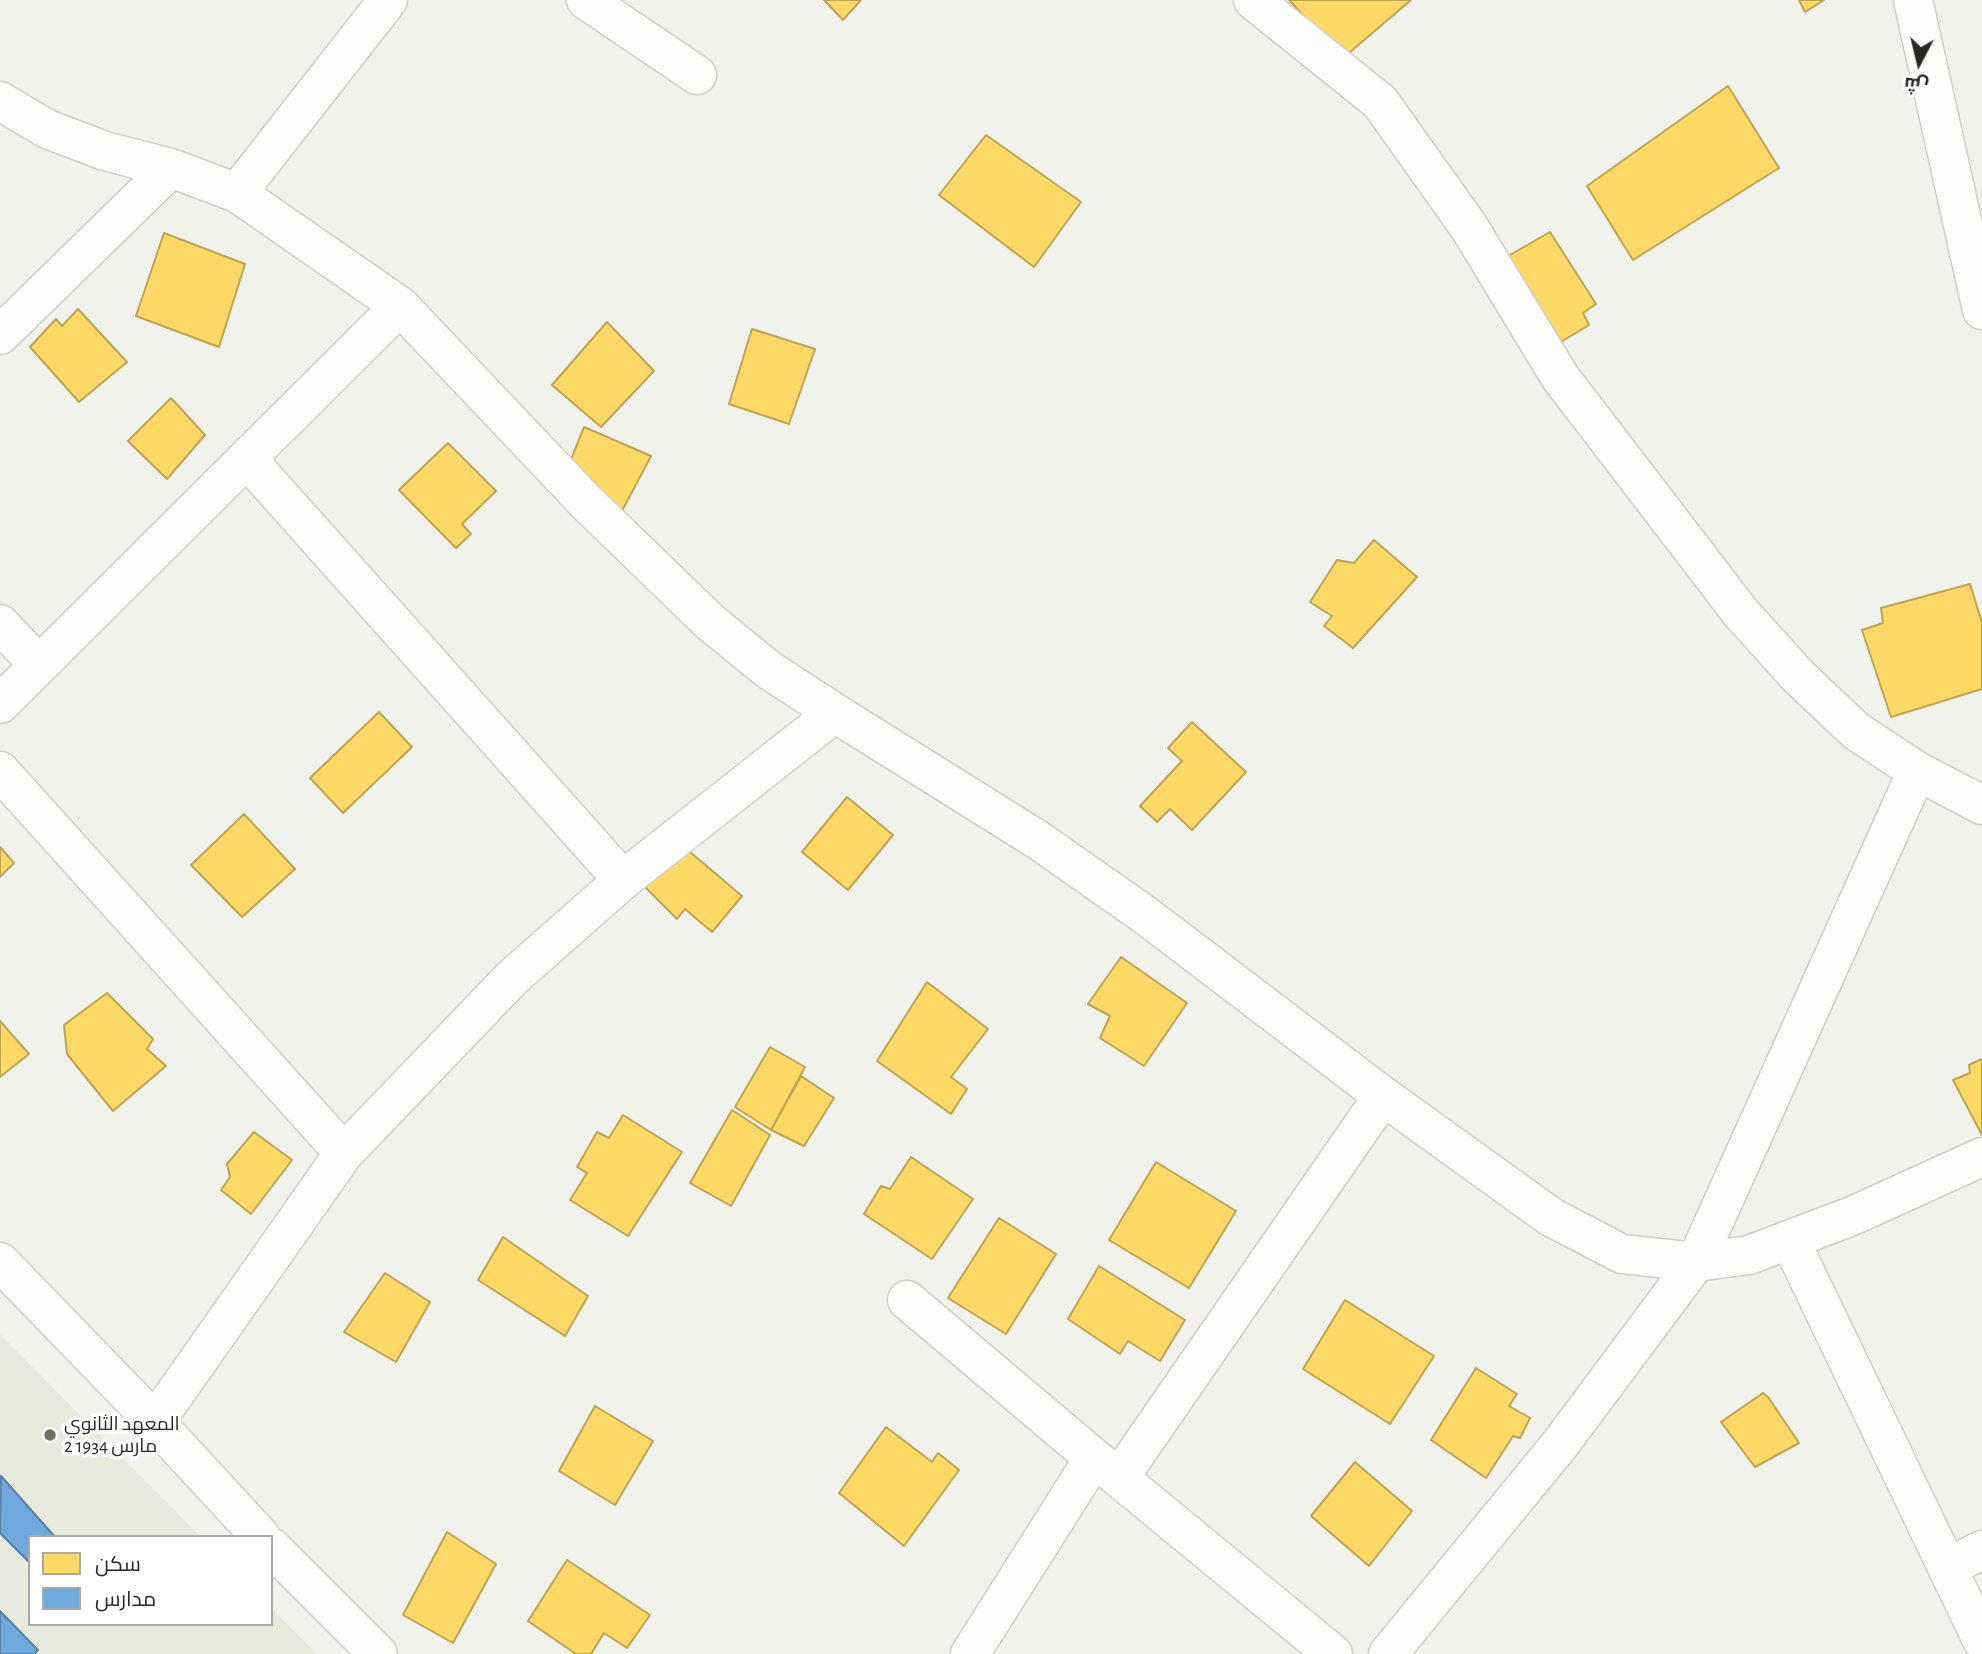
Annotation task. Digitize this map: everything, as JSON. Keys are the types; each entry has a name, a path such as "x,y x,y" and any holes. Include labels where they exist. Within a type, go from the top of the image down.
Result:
{"street":[{"path":"237,193 388,0"},
{"path":"586,0 697,75"},
{"path":"1253,0 1380,102 1469,227 1560,377 1741,613 1798,676 1856,731 1917,771 1982,804"},
{"path":"1913,0 1982,310"},
{"path":"0,101 47,129 105,151 171,167 237,193 400,306 585,501 692,605 769,670 1038,839 1145,915 1383,1096 1563,1223 1622,1254 1696,1262 1749,1255 1852,1216 1982,1157"},
{"path":"0,335 171,167"},
{"path":"0,705 400,306"},
{"path":"247,459 623,880"},
{"path":"0,624 39,665"},
{"path":"155,1422 344,1153 512,978 623,880 835,713"},
{"path":"0,771 344,1153"},
{"path":"1388,1654 1561,1443 1696,1262 1917,771"},
{"path":"970,1654 1383,1096"},
{"path":"1790,1240 1982,1640"},
{"path":"0,1262 155,1422 259,1535"},
{"path":"907,1300 1333,1654"},
{"path":"273,1549 378,1654"},
{"path":"1948,1567 1982,1550"}],"shaded area":[{"name":"المعهد الثانوي 2 مارس 1934","path":"0,1334 199,1535 28,1535 28,1626 273,1626 273,1610 317,1654 0,1654"}],"building: سكن":[{"path":"824,0 861,0 843,20"},
{"path":"1289,0 1411,0 1343,58"},
{"path":"1799,0 1824,0 1805,12"},
{"path":"1728,86 1779,168 1633,260 1587,186"},
{"path":"986,135 1081,202 1034,267 939,195"},
{"path":"1550,232 1596,304 1583,313 1589,325 1559,343 1503,259"},
{"path":"164,233 245,264 219,347 136,316"},
{"path":"78,309 127,362 79,402 30,347 56,319 62,326"},
{"path":"607,322 654,371 601,427 552,385"},
{"path":"752,329 815,349 789,424 729,404"},
{"path":"171,398 205,435 167,479 128,441"},
{"path":"584,427 651,456 622,511 566,472"},
{"path":"448,443 496,491 462,524 471,534 456,548 399,490"},
{"path":"1374,540 1417,577 1353,648 1324,626 1332,616 1310,602 1337,560 1354,563"},
{"path":"1970,584 1982,623 1982,689 1891,717 1862,630 1883,623 1881,608"},
{"path":"379,712 412,747 343,813 310,778"},
{"path":"1192,722 1246,772 1192,830 1170,809 1157,822 1140,806 1182,761 1168,748"},
{"path":"847,797 893,835 848,890 802,852"},
{"path":"244,814 295,869 242,917 191,865"},
{"path":"683,846 742,896 712,932 685,909 677,919 642,884"},
{"path":"0,847 14,863 0,877"},
{"path":"1121,957 1187,1003 1144,1066 1100,1038 1110,1016 1088,1004"},
{"path":"927,982 988,1029 951,1077 967,1089 951,1114 877,1061"},
{"path":"107,993 153,1039 147,1049 166,1066 113,1111 67,1054 64,1025"},
{"path":"0,1021 29,1054 0,1077"},
{"path":"770,1047 805,1067 771,1130 735,1107"},
{"path":"1982,1059 1982,1135 1953,1080 1970,1073 1969,1065"},
{"path":"801,1076 834,1098 804,1146 771,1130"},
{"path":"732,1110 770,1135 731,1206 690,1183"},
{"path":"623,1115 682,1152 628,1236 570,1200 587,1173 577,1167 597,1132 609,1138"},
{"path":"254,1132 292,1160 251,1214 221,1190 230,1177 227,1164"},
{"path":"911,1157 973,1199 932,1259 864,1214 881,1186 890,1189"},
{"path":"1156,1162 1236,1211 1189,1288 1109,1240"},
{"path":"999,1218 1056,1254 1006,1334 948,1298"},
{"path":"503,1237 588,1296 565,1336 478,1280"},
{"path":"1099,1266 1185,1320 1160,1361 1128,1341 1120,1354 1068,1319"},
{"path":"385,1273 430,1302 396,1362 344,1332"},
{"path":"1345,1300 1434,1356 1390,1424 1303,1369"},
{"path":"1476,1368 1517,1394 1509,1406 1530,1418 1520,1438 1513,1436 1486,1478 1431,1440"},
{"path":"1763,1393 1799,1443 1755,1467 1721,1422"},
{"path":"595,1406 653,1441 615,1505 559,1471"},
{"path":"886,1427 932,1462 938,1453 959,1470 904,1546 839,1493"},
{"path":"1355,1462 1412,1511 1369,1566 1311,1516"},
{"path":"447,1532 496,1564 453,1643 403,1615"},
{"path":"567,1560 650,1615 627,1648 604,1633 591,1654 576,1654 528,1621"}],"building: مدارس":[{"path":"1,1476 53,1535 28,1535 28,1561 0,1533"},
{"path":"0,1611 38,1650 34,1654 0,1654"}],"place":[{"name":"المعهد الثانوي 2 مارس 1934","path":"50,1435"}]}
